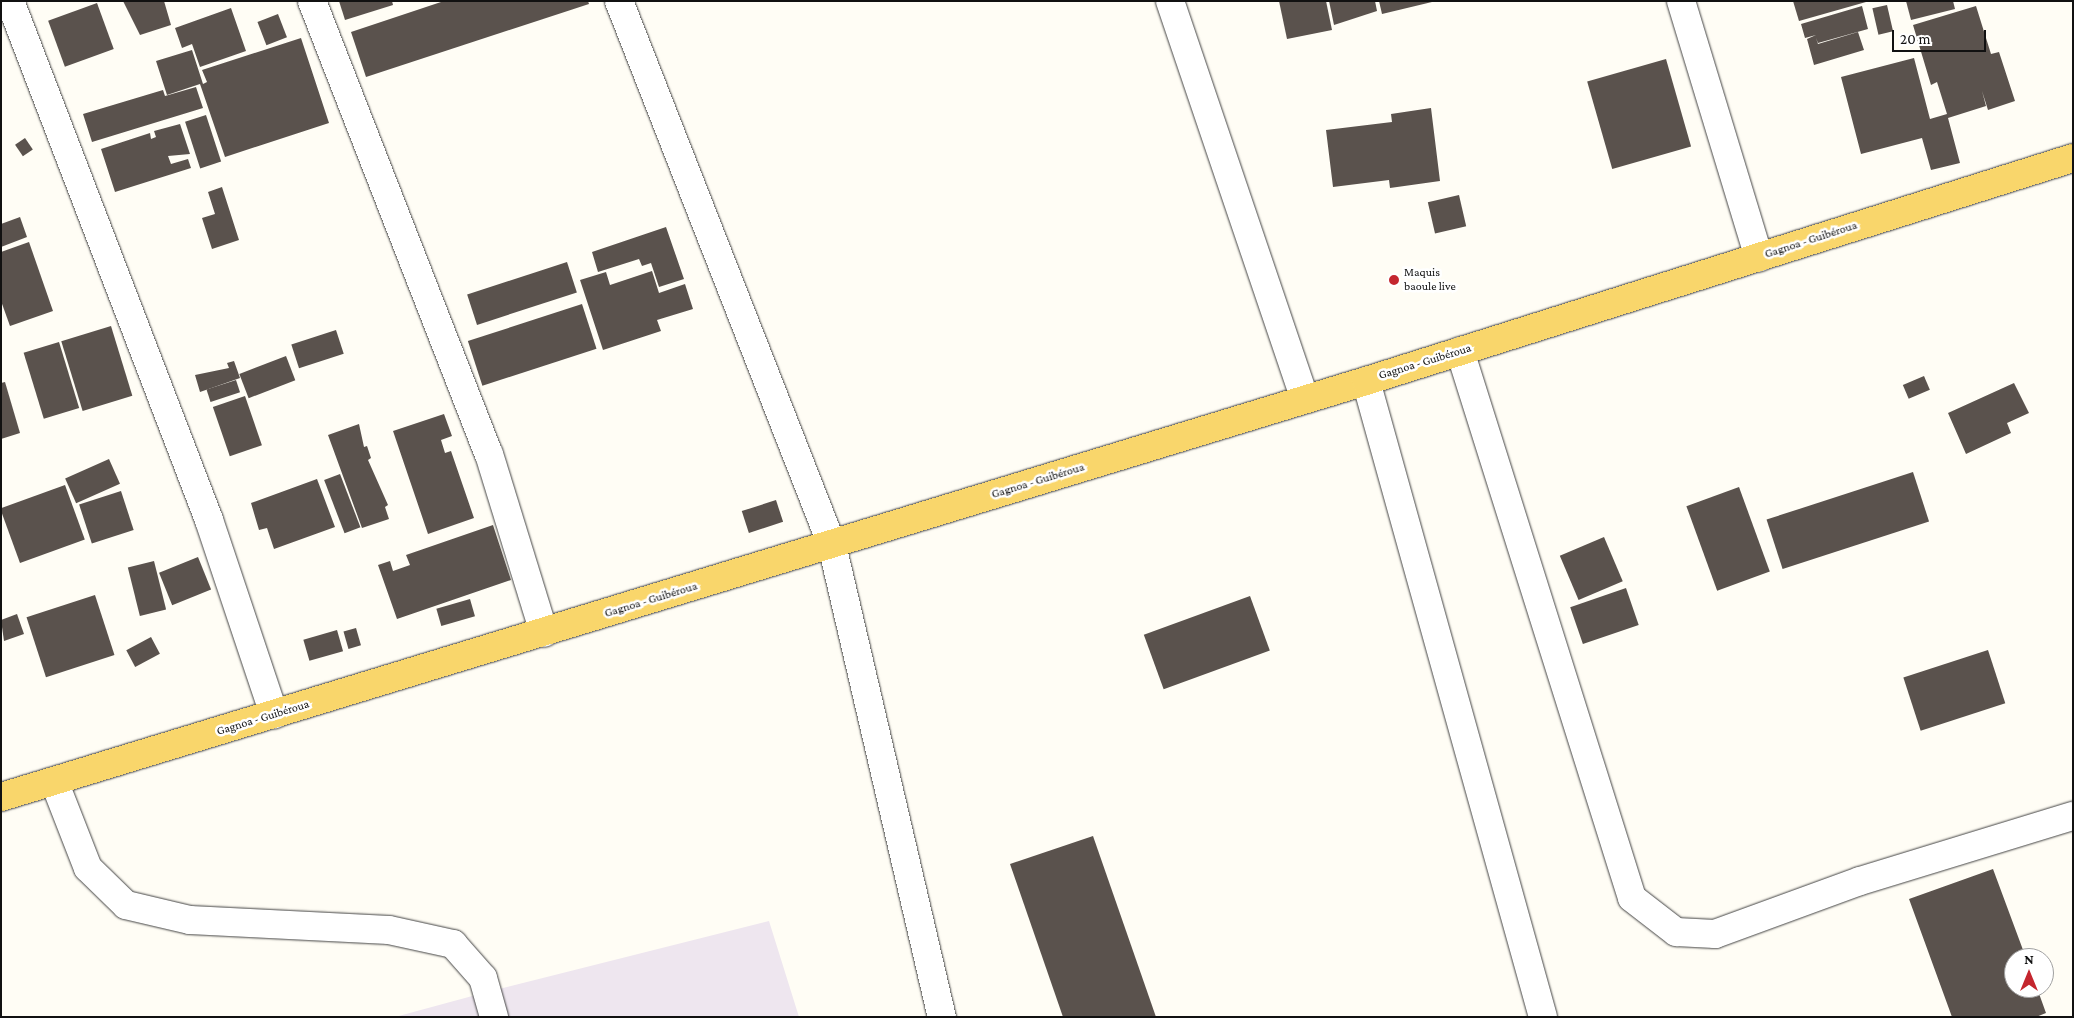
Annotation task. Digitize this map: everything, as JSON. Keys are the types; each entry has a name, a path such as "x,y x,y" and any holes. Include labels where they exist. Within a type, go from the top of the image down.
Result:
{"main road":[{"name":"Gagnoa - Guibéroua","path":"1,797 1305,400 2073,158"}],"street":[{"path":"10,1 209,520 274,714"},
{"path":"312,1 490,454 544,632"},
{"path":"619,1 832,545 942,1017"},
{"path":"1170,1 1305,400"},
{"path":"1681,1 1759,257"},
{"path":"1460,352 1632,898 1676,932 1715,934 1860,881 2073,816"},
{"path":"1366,381 1543,1017"},
{"path":"54,781 88,868 126,905 190,920 389,930 453,944 483,978 494,1017"}],"shaded area":[{"path":"769,921 799,1017 395,1017 487,992"}],"building":[{"path":"123,1 164,1 171,25 140,35"},
{"path":"339,1 392,1 393,5 345,20"},
{"path":"444,1 588,1 589,4 366,77 351,32"},
{"path":"1279,1 1326,1 1332,30 1287,39"},
{"path":"1329,1 1375,1 1377,11 1334,25"},
{"path":"1379,1 1432,1 1432,2 1382,14"},
{"path":"1793,1 1866,1 1866,2 1799,21"},
{"path":"1906,1 1953,1 1955,9 1911,20"},
{"path":"97,3 114,49 65,67 48,21"},
{"path":"1887,5 1893,31 1878,35 1872,8"},
{"path":"1862,6 1868,29 1818,43 1816,38 1818,44 1858,32 1864,50 1814,65 1807,39 1816,35 1805,38 1801,24"},
{"path":"1976,6 1991,54 1999,52 2015,101 1988,110 1982,91 1986,106 1948,118 1960,163 1931,170 1922,138 1861,154 1841,77 1914,58 1930,119 1947,114 1937,82 1931,85 1913,25"},
{"path":"231,8 246,51 200,67 192,44 182,48 175,28"},
{"path":"278,14 287,37 266,45 257,22"},
{"path":"301,38 329,123 225,157 200,84 167,95 156,61 192,50 203,84 207,82 202,70"},
{"path":"1666,59 1691,146 1612,169 1587,82"},
{"path":"196,87 203,108 92,142 83,114 163,90 165,96"},
{"path":"1431,108 1440,181 1390,188 1389,180 1333,187 1326,130 1392,122 1391,114"},
{"path":"206,115 221,162 200,168 185,122"},
{"path":"180,124 190,154 168,156 171,164 188,159 191,168 115,192 101,149 150,133 151,139 156,137 154,131"},
{"path":"25,138 33,150 23,156 15,145"},
{"path":"222,187 239,240 212,249 202,218 215,214 208,192"},
{"path":"1459,195 1466,226 1435,233 1428,202"},
{"path":"20,217 27,237 1,247 1,224"},
{"path":"666,227 684,279 659,287 651,263 642,266 639,259 598,272 592,252"},
{"path":"29,242 53,311 10,326 1,301 1,252"},
{"path":"567,262 577,292 477,325 467,294"},
{"path":"652,271 659,293 685,284 693,309 657,320 661,331 603,350 580,280 606,272 610,285"},
{"path":"582,304 597,349 482,386 468,341"},
{"path":"111,326 132,396 83,411 61,341"},
{"path":"336,330 344,354 299,368 291,345"},
{"path":"59,342 79,408 44,419 24,353"},
{"path":"286,356 295,380 249,398 239,374"},
{"path":"234,361 240,378 200,392 195,375 229,368 227,363"},
{"path":"1924,376 1930,390 1909,399 1903,385"},
{"path":"236,380 240,392 211,402 207,390"},
{"path":"5,382 20,433 1,439 1,383"},
{"path":"2014,383 2029,413 2007,423 2011,433 1966,454 1948,413"},
{"path":"245,396 262,445 230,456 213,407"},
{"path":"444,414 452,436 441,440 445,453 451,451 474,518 428,534 393,431"},
{"path":"359,424 364,447 367,446 371,458 368,460 388,505 385,507 389,519 362,528 328,435"},
{"path":"109,459 120,484 76,503 65,479"},
{"path":"1913,472 1929,521 1783,569 1767,520"},
{"path":"340,474 360,527 345,533 324,480"},
{"path":"317,479 335,527 274,549 267,528 259,530 251,503"},
{"path":"65,485 85,540 20,563 1,508"},
{"path":"1739,487 1770,572 1717,591 1686,506"},
{"path":"121,491 134,530 92,544 79,505"},
{"path":"776,500 783,522 749,533 742,511"},
{"path":"493,525 511,580 397,619 378,565 390,561 393,571 410,565 406,555"},
{"path":"1604,537 1623,581 1579,600 1560,556"},
{"path":"198,557 211,589 172,605 159,573"},
{"path":"154,561 166,610 140,616 128,568"},
{"path":"1626,588 1639,625 1583,644 1570,607"},
{"path":"95,595 114,655 46,677 27,617"},
{"path":"1250,596 1270,651 1164,689 1144,635"},
{"path":"470,599 475,616 441,626 436,609"},
{"path":"17,614 24,634 4,641 1,620"},
{"path":"356,628 361,645 348,649 344,632"},
{"path":"337,630 343,651 309,661 303,640"},
{"path":"151,637 160,654 135,667 126,650"},
{"path":"1988,650 2005,703 1921,731 1903,678"},
{"path":"1093,836 1156,1017 1063,1017 1010,864"},
{"path":"1993,869 2022,948 2004,948 2004,998 2041,998 2046,1013 2036,1017 1952,1017 1909,899"}],"place":[{"name":"Maquis baoule live","path":"1394,280"}]}
